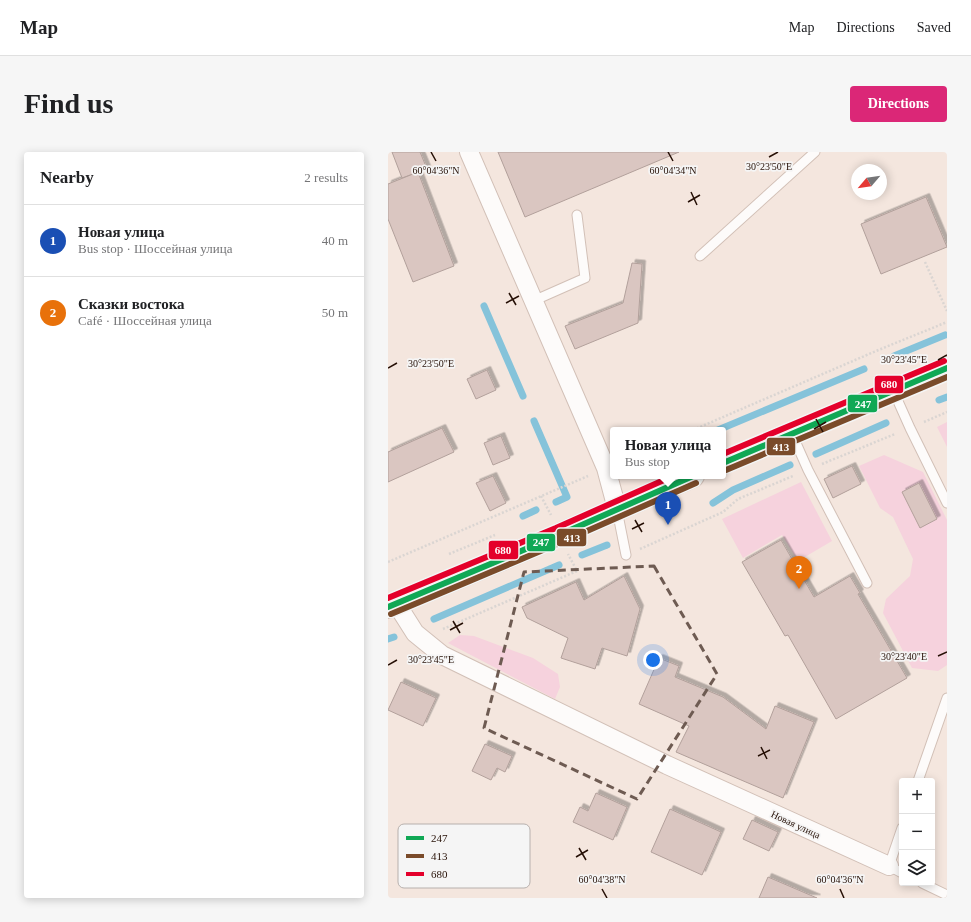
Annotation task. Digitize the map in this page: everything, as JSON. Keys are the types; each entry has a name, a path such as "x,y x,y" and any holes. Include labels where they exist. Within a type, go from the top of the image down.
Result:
{"main road":[{"path":"726,462 947,368"},
{"path":"392,605 560,535 617,508 686,479"}],"street":[{"path":"469,152 606,468 617,508"},
{"name":"Новая улица","path":"392,605 415,633 442,655 667,764 895,870"}],"lane":[{"path":"700,256 815,152"},
{"path":"533,300 585,278 577,215"},
{"path":"893,390 947,503"},
{"path":"792,434 808,470 867,582"},
{"path":"617,508 626,555"},
{"path":"919,778 947,698"},
{"path":"895,870 899,846"},
{"path":"928,886 947,895"}],"path":[{"path":"925,262 947,311"},
{"path":"700,427 947,322"},
{"path":"626,555 723,512 738,499 947,413"},
{"path":"388,562 568,484"},
{"path":"541,496 552,519"},
{"path":"449,554 495,535"},
{"path":"421,639 576,571 565,548"}],"highlighted area":[{"path":"654,566 717,674 637,799 484,728 524,572"}],"shaded area":[{"path":"947,422 947,447 937,427"},
{"path":"884,455 923,472 947,520 947,665 938,671 912,668 883,613 886,599 910,576 913,559 893,517 880,508 859,466"},
{"path":"801,482 832,541 798,561 782,535 743,558 722,519"},
{"path":"460,635 474,636 533,658 558,674 560,687 555,699 448,643"}],"building":[{"path":"392,152 420,152 427,169 402,178"},
{"path":"498,152 679,152 525,217"},
{"path":"418,172 454,266 413,282 388,219 388,184"},
{"path":"926,197 947,247 881,274 861,224"},
{"path":"632,263 642,264 638,323 575,349 565,326 623,303"},
{"path":"487,370 496,390 476,399 467,379"},
{"path":"442,428 454,452 388,482 388,452"},
{"path":"501,436 510,458 493,465 484,443"},
{"path":"852,466 861,484 833,498 824,479"},
{"path":"493,476 506,503 490,511 476,483"},
{"path":"919,483 937,519 920,528 902,492"},
{"path":"781,540 814,597 850,576 860,593 858,594 907,678 836,719 788,635 785,636 742,562"},
{"path":"624,576 640,609 627,656 602,648 595,669 561,658 568,638 527,618 522,607 576,582 584,600"},
{"path":"659,658 679,666 675,677 723,697 766,729 775,706 814,722 783,798 676,752 689,726 639,704"},
{"path":"401,682 436,698 423,726 388,710"},
{"path":"485,744 512,756 505,772 497,768 491,780 472,771"},
{"path":"596,793 627,807 613,840 573,822 580,807 588,811"},
{"path":"670,809 721,832 702,875 651,852"},
{"path":"752,820 778,832 769,851 743,839"},
{"path":"768,877 817,898 759,898"}],"waterway":[{"path":"484,306 523,396"},
{"path":"894,356 945,335"},
{"path":"725,427 864,369"},
{"path":"939,400 947,397"},
{"path":"534,421 567,497 556,502"},
{"path":"816,454 886,423"},
{"path":"713,503 733,490 790,465"},
{"path":"523,516 536,510"},
{"path":"582,555 607,545"},
{"path":"434,619 559,565"},
{"path":"388,639 394,637"}],"transit line":[{"name":"680","path":"726,453 944,361"},
{"name":"247","path":"726,462 947,368"},
{"name":"413","path":"726,470 947,377"},
{"name":"680","path":"388,598 556,528 666,479"},
{"name":"247","path":"388,607 559,535 686,479"},
{"name":"413","path":"391,614 562,542 696,483"}],"place":[{"name":"Новая улица","path":"668,525"},
{"name":"Сказки востока","path":"799,589"}]}
